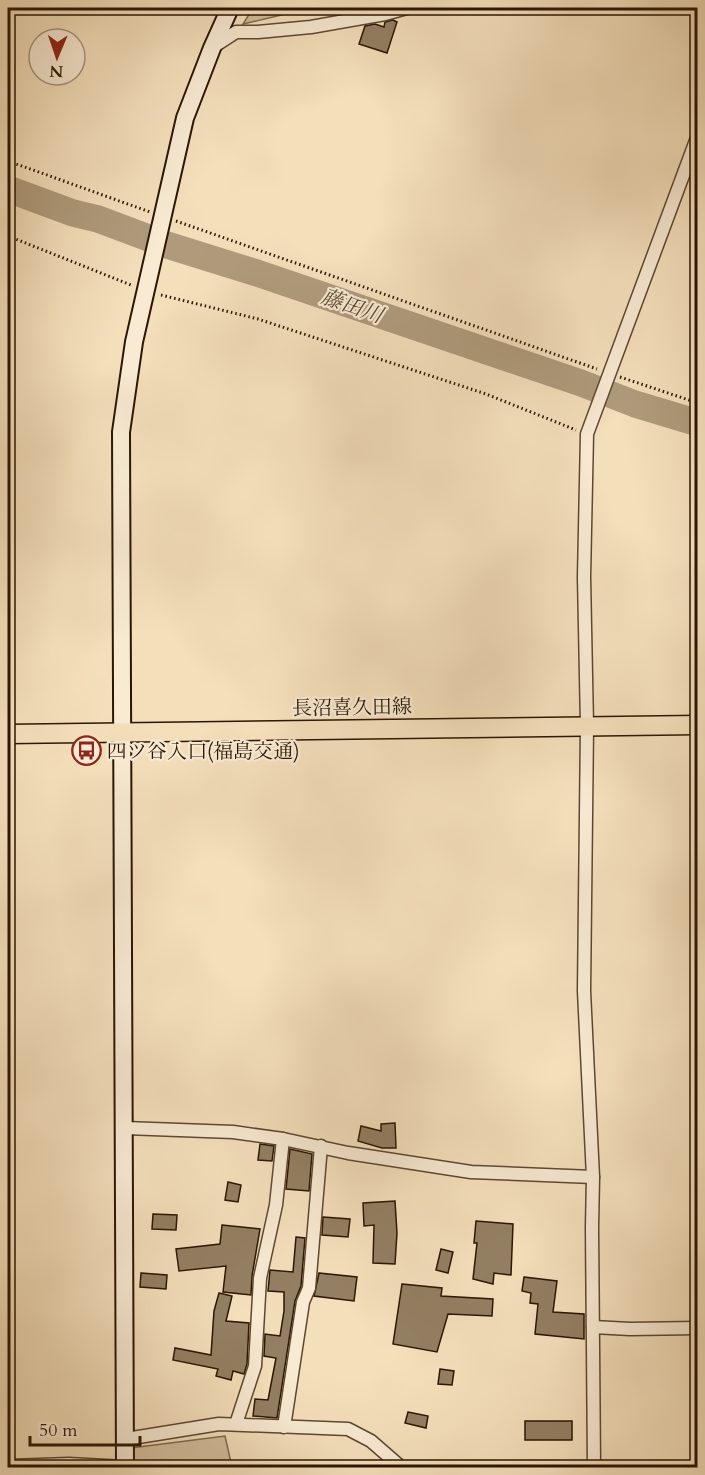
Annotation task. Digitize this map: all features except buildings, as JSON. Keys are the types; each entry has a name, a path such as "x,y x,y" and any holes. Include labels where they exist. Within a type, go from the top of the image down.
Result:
{"main road":[{"name":"長沼喜久田線","path":"8,734 698,725"}],"street":[{"path":"212,48 236,32 311,27 406,8"},
{"path":"8,1466 69,1464 125,1467 121,432 129,372 185,118 227,12"},
{"path":"594,1467 591,1227 593,1177 584,991 587,726 584,577 587,434 698,135"},
{"path":"125,1128 233,1132 471,1172 593,1177"},
{"path":"236,1424 255,1366 260,1278 276,1205 283,1139"},
{"path":"285,1426 303,1302 309,1288 321,1146"},
{"path":"593,1327 698,1328"},
{"path":"126,1439 219,1424 348,1430 371,1441 402,1467"}],"path":[{"path":"8,161 162,217 698,403"},
{"path":"8,236 146,291 258,319 486,394 587,434"}],"shaded area":[{"path":"253,8 311,8 243,24"},
{"path":"225,1436 232,1467 132,1467 131,1448"}],"waterway":[{"name":"藤田川","path":"8,189 167,245 257,273 581,383 635,404 698,423"}],"place":[{"name":"四ツ谷入口(福島交通)","path":"86,751"}]}
